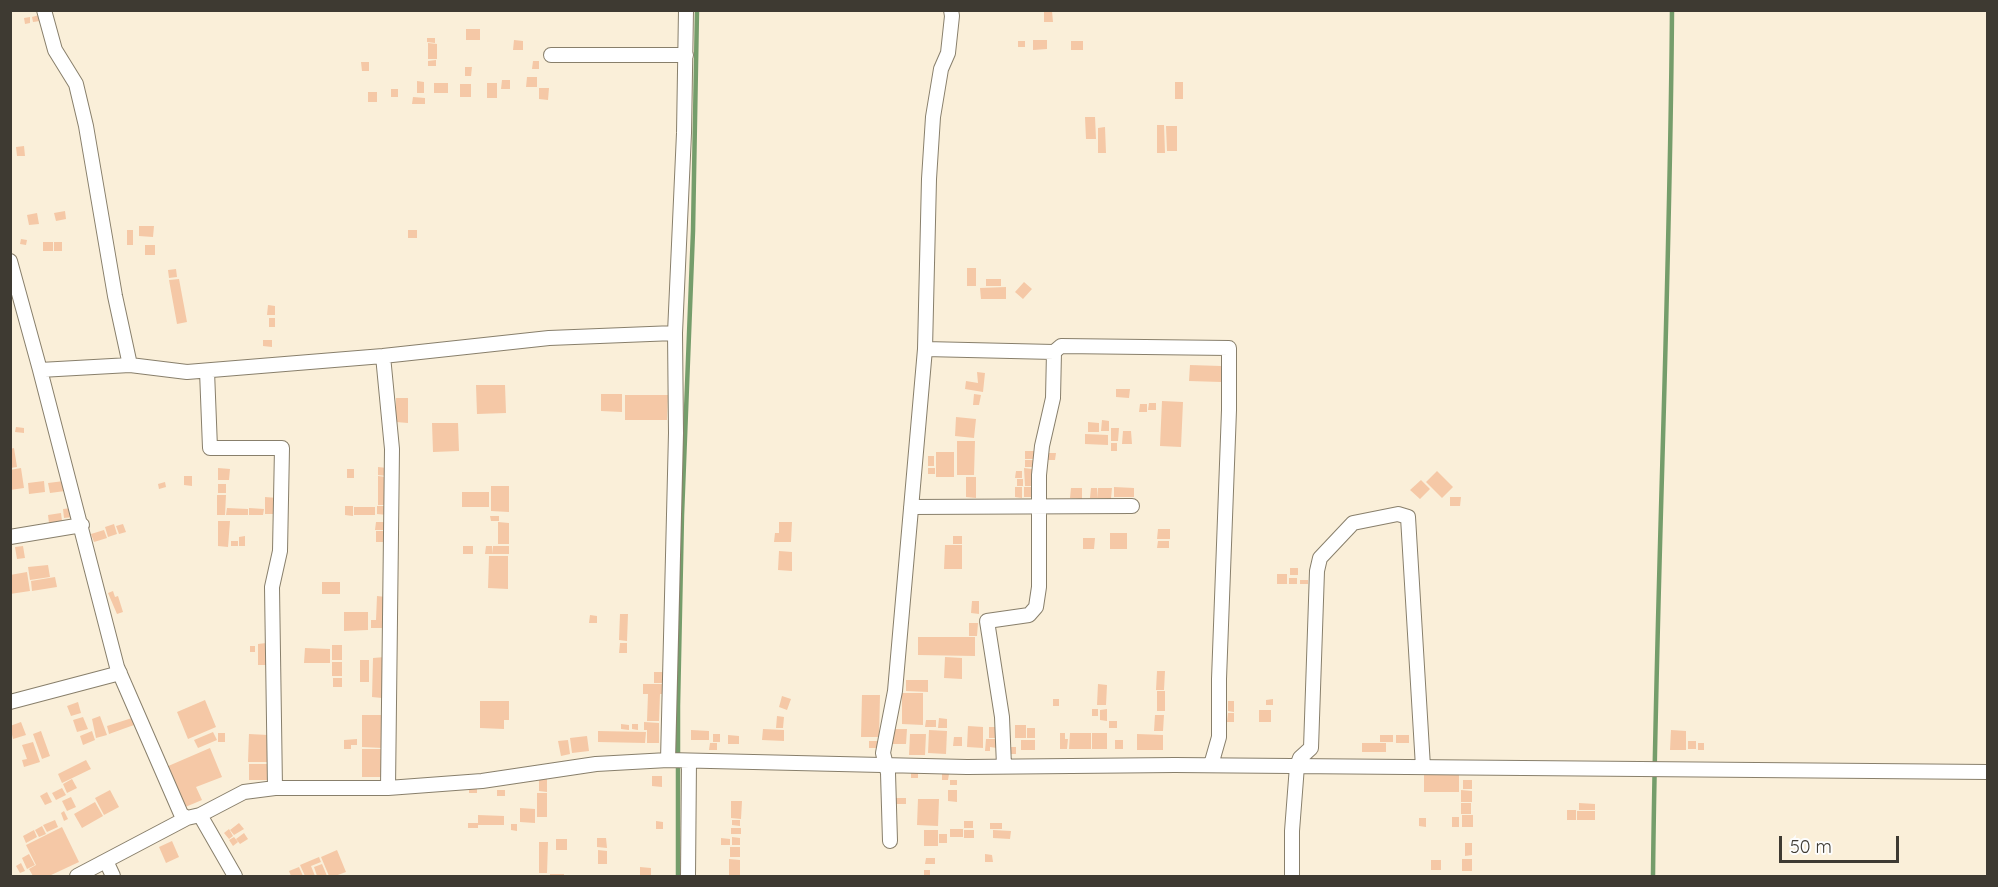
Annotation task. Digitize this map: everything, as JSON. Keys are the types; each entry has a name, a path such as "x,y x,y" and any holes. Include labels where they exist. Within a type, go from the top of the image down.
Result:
{"street":[{"path":"44,10 55,50 76,84 86,126 115,296 130,365"},
{"path":"668,760 676,444 675,333 684,133 686,10"},
{"path":"890,841 888,773 883,753 895,691 925,349 929,179 933,117 940,69 948,53 951,10"},
{"path":"551,55 686,55"},
{"path":"10,261 120,673 181,814 194,817 235,876"},
{"path":"40,370 130,365 187,372 207,371 383,356 549,338 675,333"},
{"path":"1004,766 1002,717 987,621 1029,615 1036,607 1039,587 1042,446 1053,398 1054,352 1060,346 1229,348 1219,737 1211,765"},
{"path":"925,349 1054,352"},
{"path":"383,356 392,449 388,788"},
{"path":"207,371 210,448 282,448 280,551 272,587 275,788"},
{"path":"911,507 1132,506"},
{"path":"1292,876 1292,831 1297,766 1300,758 1311,748 1317,572 1320,558 1353,524 1398,514 1408,517 1423,767"},
{"path":"10,537 82,525"},
{"path":"10,702 120,673"},
{"path":"77,876 244,792 275,788 388,788 482,781 596,764 668,760 1004,766 1211,765 1655,771 1988,772"},
{"path":"688,876 689,761"},
{"path":"106,861 113,876"}],"building":[{"path":"1044,11 1052,11 1053,22 1044,22"},
{"path":"39,15 40,21 33,22 32,17"},
{"path":"30,17 30,23 25,24 24,18"},
{"path":"466,29 480,29 480,40 466,40"},
{"path":"427,38 435,38 435,43 427,42"},
{"path":"514,40 523,41 523,50 513,50"},
{"path":"1033,40 1047,40 1047,49 1033,50"},
{"path":"1018,41 1025,41 1025,47 1018,47"},
{"path":"1071,41 1083,41 1083,50 1071,50"},
{"path":"428,43 437,44 437,59 428,59"},
{"path":"436,60 436,66 428,66 428,61"},
{"path":"533,61 539,61 539,69 532,69"},
{"path":"361,62 369,62 369,71 362,71"},
{"path":"465,67 472,67 471,76 465,76"},
{"path":"527,77 537,77 537,87 526,87"},
{"path":"502,80 510,80 510,89 501,89"},
{"path":"417,81 424,82 424,93 417,93"},
{"path":"1175,82 1183,82 1183,99 1175,99"},
{"path":"434,83 448,83 448,93 434,93"},
{"path":"487,83 497,83 497,98 487,98"},
{"path":"460,84 471,84 471,97 460,97"},
{"path":"539,88 549,88 548,100 539,99"},
{"path":"391,89 398,89 398,97 391,97"},
{"path":"368,92 377,92 377,102 368,102"},
{"path":"413,97 425,98 425,104 412,104"},
{"path":"1085,117 1095,117 1096,139 1086,139"},
{"path":"1157,125 1164,125 1165,153 1157,153"},
{"path":"1166,126 1177,126 1177,151 1167,151"},
{"path":"1105,127 1106,153 1098,153 1098,128"},
{"path":"24,146 25,156 17,156 16,147"},
{"path":"65,211 66,219 56,221 54,213"},
{"path":"37,213 39,224 29,225 27,215"},
{"path":"139,226 154,226 153,237 139,236"},
{"path":"127,230 133,230 133,245 127,245"},
{"path":"408,230 417,230 417,238 408,238"},
{"path":"21,239 27,240 26,245 20,244"},
{"path":"43,242 53,242 53,251 43,251"},
{"path":"54,242 62,242 62,251 54,251"},
{"path":"145,245 155,245 155,255 145,255"},
{"path":"967,268 976,268 976,286 967,286"},
{"path":"176,269 177,277 169,278 168,270"},
{"path":"179,279 187,322 177,324 169,280"},
{"path":"986,279 1001,279 1001,286 986,286"},
{"path":"1024,282 1032,289 1023,299 1015,292"},
{"path":"1006,287 1006,299 981,299 980,288"},
{"path":"268,305 275,306 275,315 267,315"},
{"path":"269,318 275,318 275,327 269,327"},
{"path":"263,340 272,340 272,347 263,346"},
{"path":"1190,365 1221,366 1221,382 1189,381"},
{"path":"977,372 985,373 983,392 965,389 966,381 978,383"},
{"path":"476,385 505,385 506,413 477,414"},
{"path":"1116,389 1130,389 1129,398 1116,397"},
{"path":"601,394 622,394 622,412 601,411"},
{"path":"974,394 981,395 979,405 973,405"},
{"path":"625,395 668,395 667,420 625,420"},
{"path":"396,398 408,398 408,423 396,422"},
{"path":"1162,401 1183,402 1181,447 1160,446"},
{"path":"1149,403 1156,403 1156,410 1148,410"},
{"path":"1140,404 1147,404 1147,412 1139,412"},
{"path":"956,417 976,419 974,438 955,436"},
{"path":"1102,420 1109,421 1109,431 1101,431"},
{"path":"1088,422 1099,423 1099,432 1088,432"},
{"path":"432,423 458,423 459,451 433,452"},
{"path":"16,427 24,428 24,433 15,432"},
{"path":"1111,428 1119,428 1118,441 1111,441"},
{"path":"1123,431 1131,431 1132,444 1122,444"},
{"path":"1085,434 1108,435 1108,445 1085,444"},
{"path":"957,441 975,441 974,475 957,475"},
{"path":"1111,443 1117,443 1117,451 1111,451"},
{"path":"14,448 17,467 10,468 10,449"},
{"path":"1025,451 1034,451 1034,459 1025,459"},
{"path":"936,452 954,452 954,477 936,477"},
{"path":"1047,453 1056,453 1055,460 1047,460"},
{"path":"928,456 934,456 934,466 928,466"},
{"path":"1025,460 1034,460 1033,467 1025,467"},
{"path":"378,467 387,468 387,476 378,475"},
{"path":"21,468 24,488 10,490 10,470"},
{"path":"218,468 230,469 229,480 218,480"},
{"path":"928,468 935,468 935,474 928,474"},
{"path":"1024,468 1032,469 1032,486 1025,486"},
{"path":"347,469 354,469 354,478 347,478"},
{"path":"1016,471 1022,471 1022,478 1015,478"},
{"path":"1437,471 1453,487 1442,498 1426,482"},
{"path":"184,476 192,476 192,486 184,485"},
{"path":"378,476 386,477 387,505 378,505"},
{"path":"966,477 976,477 976,498 966,497"},
{"path":"1017,479 1023,479 1023,486 1017,486"},
{"path":"1421,480 1430,489 1420,499 1410,490"},
{"path":"44,481 45,492 29,494 28,483"},
{"path":"64,481 65,491 50,493 48,483"},
{"path":"165,482 166,487 159,489 158,484"},
{"path":"218,484 226,484 226,493 218,493"},
{"path":"491,486 509,486 509,512 491,511"},
{"path":"1015,487 1022,487 1022,498 1015,497"},
{"path":"1024,487 1033,487 1032,497 1024,497"},
{"path":"1114,487 1134,488 1134,497 1114,497"},
{"path":"1071,488 1082,488 1082,499 1070,498"},
{"path":"1091,488 1097,488 1097,498 1090,498"},
{"path":"1098,488 1112,488 1111,499 1097,498"},
{"path":"462,492 489,492 489,507 462,507"},
{"path":"217,495 226,495 225,515 217,515"},
{"path":"265,497 277,498 276,514 265,514"},
{"path":"1450,497 1461,497 1460,506 1450,506"},
{"path":"345,506 353,506 353,516 345,515"},
{"path":"377,506 387,506 387,515 377,514"},
{"path":"354,507 375,507 375,515 354,515"},
{"path":"72,508 73,517 64,518 63,509"},
{"path":"227,508 248,509 248,515 226,515"},
{"path":"249,508 264,509 263,515 249,515"},
{"path":"61,513 62,521 49,523 48,515"},
{"path":"490,516 499,516 499,521 491,521"},
{"path":"218,521 230,521 228,547 218,546"},
{"path":"376,522 385,522 385,530 375,530"},
{"path":"498,522 509,523 509,544 498,544"},
{"path":"779,522 792,522 791,542 774,542 775,533 779,533"},
{"path":"114,524 117,534 108,537 105,527"},
{"path":"123,524 126,532 119,534 116,526"},
{"path":"1158,529 1170,529 1170,539 1157,539"},
{"path":"104,530 107,538 94,542 91,534"},
{"path":"376,531 387,531 387,542 376,542"},
{"path":"1110,533 1127,533 1127,549 1110,549"},
{"path":"245,536 245,546 239,546 239,537"},
{"path":"953,536 962,536 962,544 953,544"},
{"path":"1083,538 1095,538 1094,549 1083,549"},
{"path":"231,541 238,541 238,546 231,546"},
{"path":"1158,541 1169,541 1169,548 1157,548"},
{"path":"945,545 962,545 962,569 944,569"},
{"path":"23,546 25,558 17,559 15,547"},
{"path":"463,546 473,546 473,554 463,554"},
{"path":"486,546 492,546 493,554 485,554"},
{"path":"493,546 509,546 509,554 493,554"},
{"path":"779,551 792,552 792,571 778,570"},
{"path":"489,556 508,556 508,589 488,588"},
{"path":"48,565 50,577 30,580 28,567"},
{"path":"1290,568 1298,568 1298,575 1290,575"},
{"path":"27,572 30,591 10,594 10,575"},
{"path":"1277,574 1287,574 1287,584 1277,584"},
{"path":"55,577 57,587 32,591 31,581"},
{"path":"1289,578 1297,578 1297,584 1289,584"},
{"path":"1300,580 1308,580 1308,584 1300,584"},
{"path":"322,582 340,582 340,594 322,594"},
{"path":"113,591 115,597 118,596 123,612 117,614 108,593"},
{"path":"377,596 386,597 385,628 371,628 371,620 376,620"},
{"path":"972,601 979,601 979,614 971,613"},
{"path":"344,612 368,612 368,630 344,631"},
{"path":"620,614 628,614 627,641 619,640"},
{"path":"590,615 597,616 597,623 589,623"},
{"path":"969,623 978,623 977,636 969,636"},
{"path":"918,637 975,637 975,656 918,655"},
{"path":"266,643 267,665 258,665 258,644"},
{"path":"620,643 627,643 627,653 619,653"},
{"path":"332,645 342,645 342,660 332,660"},
{"path":"250,646 255,646 255,652 250,652"},
{"path":"305,648 330,649 330,663 304,663"},
{"path":"385,657 382,698 372,697 373,658"},
{"path":"945,657 962,658 962,679 944,678"},
{"path":"360,660 369,660 369,682 360,682"},
{"path":"332,662 342,662 342,676 332,676"},
{"path":"1157,671 1165,671 1164,690 1156,690"},
{"path":"654,672 663,672 663,683 654,683"},
{"path":"333,678 342,678 342,687 333,687"},
{"path":"906,680 928,680 928,692 906,691"},
{"path":"643,684 663,684 663,694 660,694 659,721 647,721 648,694 643,694"},
{"path":"1098,684 1107,685 1106,705 1097,705"},
{"path":"1157,691 1165,691 1165,711 1157,711"},
{"path":"902,693 923,693 923,725 902,724"},
{"path":"862,695 880,695 879,737 861,737"},
{"path":"782,696 791,699 787,710 779,707"},
{"path":"1053,699 1059,699 1059,706 1053,706"},
{"path":"1273,699 1273,705 1266,705 1266,700"},
{"path":"205,700 216,727 188,739 177,712"},
{"path":"480,701 509,701 509,720 504,720 504,729 480,728"},
{"path":"1228,701 1234,701 1234,712 1228,711"},
{"path":"78,702 81,713 71,716 67,706"},
{"path":"1092,709 1098,709 1098,716 1092,716"},
{"path":"1107,709 1107,721 1100,720 1100,710"},
{"path":"1259,710 1271,710 1271,722 1259,722"},
{"path":"1228,713 1234,713 1234,722 1227,722"},
{"path":"362,715 384,715 383,748 362,747"},
{"path":"1155,715 1164,715 1163,731 1154,731"},
{"path":"100,716 107,735 96,738 92,719"},
{"path":"777,716 784,717 783,728 776,728"},
{"path":"83,717 88,729 77,732 73,720"},
{"path":"132,718 134,725 109,734 107,726"},
{"path":"939,718 947,719 947,728 938,728"},
{"path":"926,720 936,720 936,727 925,727"},
{"path":"1109,721 1117,721 1117,728 1109,728"},
{"path":"21,722 26,735 13,739 10,726"},
{"path":"644,722 659,723 659,743 647,743 647,730 644,730"},
{"path":"621,724 629,725 629,730 621,729"},
{"path":"632,724 638,724 638,730 632,729"},
{"path":"1015,725 1026,725 1026,738 1015,738"},
{"path":"968,726 983,727 983,748 967,747"},
{"path":"989,727 997,727 997,738 989,738"},
{"path":"1027,728 1035,728 1035,738 1027,738"},
{"path":"763,729 784,730 784,741 762,740"},
{"path":"893,729 907,729 906,744 893,744"},
{"path":"691,730 709,731 709,740 691,740"},
{"path":"929,730 947,731 946,754 928,753"},
{"path":"1671,730 1686,731 1686,750 1670,750"},
{"path":"41,731 50,756 42,759 33,734"},
{"path":"92,731 95,740 83,745 80,736"},
{"path":"598,731 646,732 645,743 598,742"},
{"path":"213,732 217,740 198,748 194,740"},
{"path":"218,733 225,733 225,742 218,742"},
{"path":"1060,733 1065,733 1065,739 1068,739 1067,749 1060,749"},
{"path":"1070,733 1091,733 1091,749 1069,749"},
{"path":"1092,733 1107,733 1107,749 1092,749"},
{"path":"249,734 268,735 268,762 248,762"},
{"path":"713,734 720,734 720,742 713,742"},
{"path":"910,734 926,734 925,755 909,755"},
{"path":"1137,734 1163,735 1163,750 1137,750"},
{"path":"728,735 739,736 739,744 728,744"},
{"path":"1380,735 1393,735 1393,742 1380,742"},
{"path":"1396,735 1409,735 1409,743 1396,743"},
{"path":"587,736 589,751 572,753 570,738"},
{"path":"954,737 962,737 962,746 953,746"},
{"path":"357,739 357,745 351,745 351,749 344,749 344,740"},
{"path":"986,739 997,739 997,748 990,747 990,751 985,751"},
{"path":"568,740 570,754 561,756 558,741"},
{"path":"1021,740 1035,740 1035,750 1021,750"},
{"path":"1115,740 1123,740 1123,749 1115,749"},
{"path":"869,741 877,741 877,748 869,748"},
{"path":"1688,741 1696,741 1696,749 1688,749"},
{"path":"33,742 40,762 24,767 22,760 27,759 22,745"},
{"path":"710,743 717,743 717,750 709,750"},
{"path":"1362,743 1386,743 1386,752 1362,752"},
{"path":"1698,743 1704,743 1704,750 1698,750"},
{"path":"1008,747 1016,747 1016,754 1007,754"},
{"path":"210,748 222,777 196,787 202,800 183,808 166,767"},
{"path":"362,749 384,749 384,777 362,777"},
{"path":"86,760 91,769 62,783 58,774"},
{"path":"249,764 269,764 269,780 249,780"},
{"path":"911,769 918,769 918,778 911,778"},
{"path":"1424,773 1459,774 1459,792 1424,792"},
{"path":"942,774 949,774 948,780 942,780"},
{"path":"652,776 662,776 662,787 652,786"},
{"path":"72,779 77,788 67,793 63,784"},
{"path":"539,779 547,779 547,792 539,791"},
{"path":"950,780 957,780 957,785 950,785"},
{"path":"1463,780 1472,780 1472,789 1463,789"},
{"path":"469,786 477,786 477,793 469,793"},
{"path":"62,788 66,795 56,800 52,793"},
{"path":"110,790 119,807 104,815 95,798"},
{"path":"497,790 505,790 505,796 497,796"},
{"path":"948,790 957,790 957,802 948,801"},
{"path":"1461,790 1472,791 1472,802 1461,802"},
{"path":"47,792 52,802 45,805 40,796"},
{"path":"537,793 547,793 547,817 537,817"},
{"path":"71,797 76,807 67,811 62,801"},
{"path":"895,798 906,798 906,804 894,804"},
{"path":"918,799 939,799 938,826 917,825"},
{"path":"731,801 742,801 741,819 731,818"},
{"path":"95,802 103,816 82,828 74,814"},
{"path":"1461,803 1471,803 1471,814 1461,814"},
{"path":"1579,803 1595,804 1595,810 1579,810"},
{"path":"520,808 535,809 535,823 520,822"},
{"path":"1567,810 1576,810 1576,820 1567,820"},
{"path":"64,811 68,819 64,821 61,813"},
{"path":"1577,811 1595,811 1595,820 1577,820"},
{"path":"478,815 504,816 504,825 478,825"},
{"path":"1462,815 1473,815 1473,827 1462,827"},
{"path":"1452,817 1459,817 1459,827 1452,827"},
{"path":"1419,818 1426,818 1426,827 1419,826"},
{"path":"55,820 58,827 47,832 43,825"},
{"path":"732,820 740,820 740,826 732,825"},
{"path":"656,821 663,822 663,829 656,829"},
{"path":"964,821 973,821 973,828 964,828"},
{"path":"239,823 244,829 234,835 230,830"},
{"path":"468,823 478,823 478,828 468,828"},
{"path":"990,823 1002,823 1002,829 990,829"},
{"path":"511,824 517,824 517,831 511,830"},
{"path":"42,826 46,834 39,837 35,830"},
{"path":"62,827 79,862 49,876 33,876 29,869 36,865 26,845"},
{"path":"731,828 741,828 741,834 731,834"},
{"path":"229,829 233,836 229,839 224,833"},
{"path":"950,829 963,829 963,837 950,837"},
{"path":"34,830 37,837 26,843 23,836"},
{"path":"924,830 938,830 938,846 924,846"},
{"path":"964,830 974,830 974,838 964,838"},
{"path":"993,830 1011,831 1010,839 993,838"},
{"path":"244,833 248,839 240,844 236,839"},
{"path":"939,834 947,834 947,843 939,843"},
{"path":"234,837 238,842 233,846 229,840"},
{"path":"732,837 740,838 740,845 732,845"},
{"path":"597,838 606,838 607,848 597,847"},
{"path":"721,838 730,839 730,845 721,845"},
{"path":"556,839 567,839 567,850 556,850"},
{"path":"172,841 179,857 166,863 159,847"},
{"path":"539,842 548,842 547,873 539,873"},
{"path":"1465,843 1472,843 1472,855 1465,856"},
{"path":"730,847 740,847 740,857 730,857"},
{"path":"337,850 346,872 329,876 321,857"},
{"path":"598,850 607,851 607,864 598,864"},
{"path":"29,854 35,865 27,869 22,858"},
{"path":"985,854 992,855 993,862 985,862"},
{"path":"319,857 321,862 311,866 315,876 305,876 300,865"},
{"path":"926,858 935,858 935,864 925,864"},
{"path":"729,859 740,860 740,876 729,876"},
{"path":"1462,859 1472,859 1472,871 1462,871"},
{"path":"1431,860 1441,860 1441,870 1431,870"},
{"path":"21,863 25,871 20,873 16,866"},
{"path":"322,864 327,876 317,876 314,867"},
{"path":"299,867 303,876 291,876 289,871"},
{"path":"640,867 651,868 651,875 640,875"},
{"path":"924,870 930,870 930,876 924,876"},
{"path":"550,874 564,874 564,876 550,876"}],"waterway":[{"path":"678,876 678,706 682,515 693,231 697,10"},
{"path":"1653,876 1672,10"}]}
